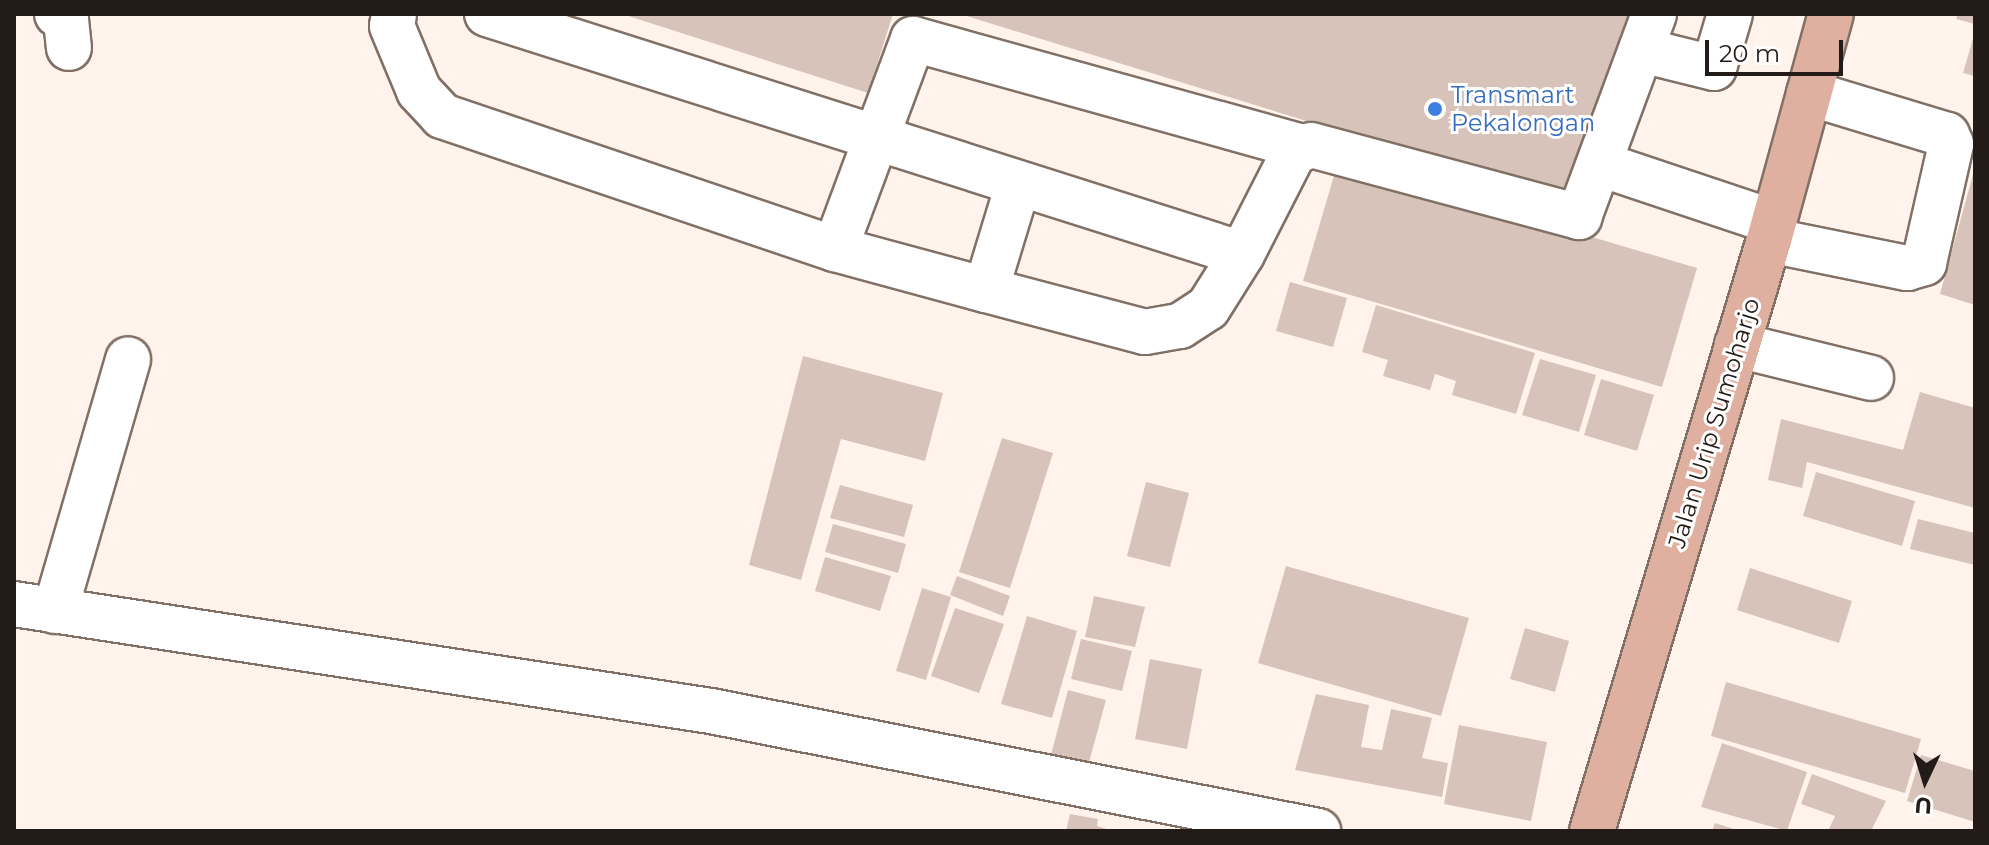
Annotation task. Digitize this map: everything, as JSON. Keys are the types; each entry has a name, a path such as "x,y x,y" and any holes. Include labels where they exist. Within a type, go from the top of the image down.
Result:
{"main road":[{"name":"Jalan Urip Sumoharjo","path":"1592,831 1771,231 1831,14"}],"street":[{"path":"394,14 392,26 419,91 442,116 835,249 1145,332 1180,326 1208,308 1242,254 1300,146"},
{"path":"487,14 1242,254"},
{"path":"835,249 909,40 916,39 1300,146 1311,145 1578,217 1648,32 1714,68 1730,14"},
{"path":"1600,164 1771,231 1907,268 1924,263 1951,144 1947,135 1809,93"},
{"path":"986,290 1018,185"},
{"path":"1737,345 1871,378"},
{"path":"128,359 34,607 711,711 1318,831"}],"building":[{"path":"622,14 893,14 868,93"},
{"name":"Transmart Pekalongan","path":"960,14 1639,14 1572,203"},
{"path":"1958,14 1975,14 1975,24 1956,19"},
{"path":"1975,35 1975,76 1963,73"},
{"path":"1338,162 1697,268 1662,387 1303,281"},
{"path":"1975,171 1975,305 1940,294"},
{"path":"1290,282 1347,298 1333,347 1276,331"},
{"path":"1376,305 1535,353 1516,414 1452,395 1456,381 1435,374 1430,390 1383,376 1388,360 1362,352"},
{"path":"803,356 943,393 925,461 841,439 801,580 749,565"},
{"path":"1540,359 1596,375 1579,432 1522,415"},
{"path":"1601,379 1654,395 1637,451 1584,435"},
{"path":"1920,392 1975,408 1975,508 1807,462 1802,488 1768,480 1781,419 1903,450"},
{"path":"1002,438 1053,453 1010,588 959,572"},
{"path":"1816,472 1915,501 1902,546 1803,516"},
{"path":"1146,482 1189,493 1170,567 1127,556"},
{"path":"840,485 913,505 904,537 830,518"},
{"path":"1918,519 1975,533 1975,565 1910,549"},
{"path":"833,524 906,544 898,573 825,552"},
{"path":"825,557 891,576 880,611 815,591"},
{"path":"1286,566 1469,618 1441,716 1258,663"},
{"path":"1750,568 1852,601 1839,643 1737,610"},
{"path":"957,576 1010,596 1003,616 950,595"},
{"path":"922,588 951,597 926,680 896,671"},
{"path":"1094,596 1145,607 1135,647 1085,637"},
{"path":"955,608 1004,624 979,693 931,676"},
{"path":"1027,616 1077,631 1052,718 1001,704"},
{"path":"1525,628 1569,641 1555,692 1510,679"},
{"path":"1081,639 1132,651 1122,691 1071,679"},
{"path":"1150,659 1202,669 1187,749 1135,739"},
{"path":"1726,682 1921,739 1905,793 1711,736"},
{"path":"1068,690 1106,700 1088,766 1051,755"},
{"path":"1316,694 1369,705 1361,747 1382,750 1391,709 1432,718 1422,758 1448,763 1442,797 1295,770"},
{"path":"1459,725 1547,742 1531,821 1444,804"},
{"path":"1722,743 1807,772 1787,831 1701,807"},
{"path":"1921,755 1975,771 1975,822 1907,801"},
{"path":"1812,774 1886,801 1871,831 1828,831 1835,816 1801,804"},
{"path":"1070,814 1098,819 1097,826 1113,831 1066,831"},
{"path":"1715,823 1737,830 1737,831 1712,831"}],"place":[{"name":"Transmart Pekalongan","path":"1435,109"}]}
